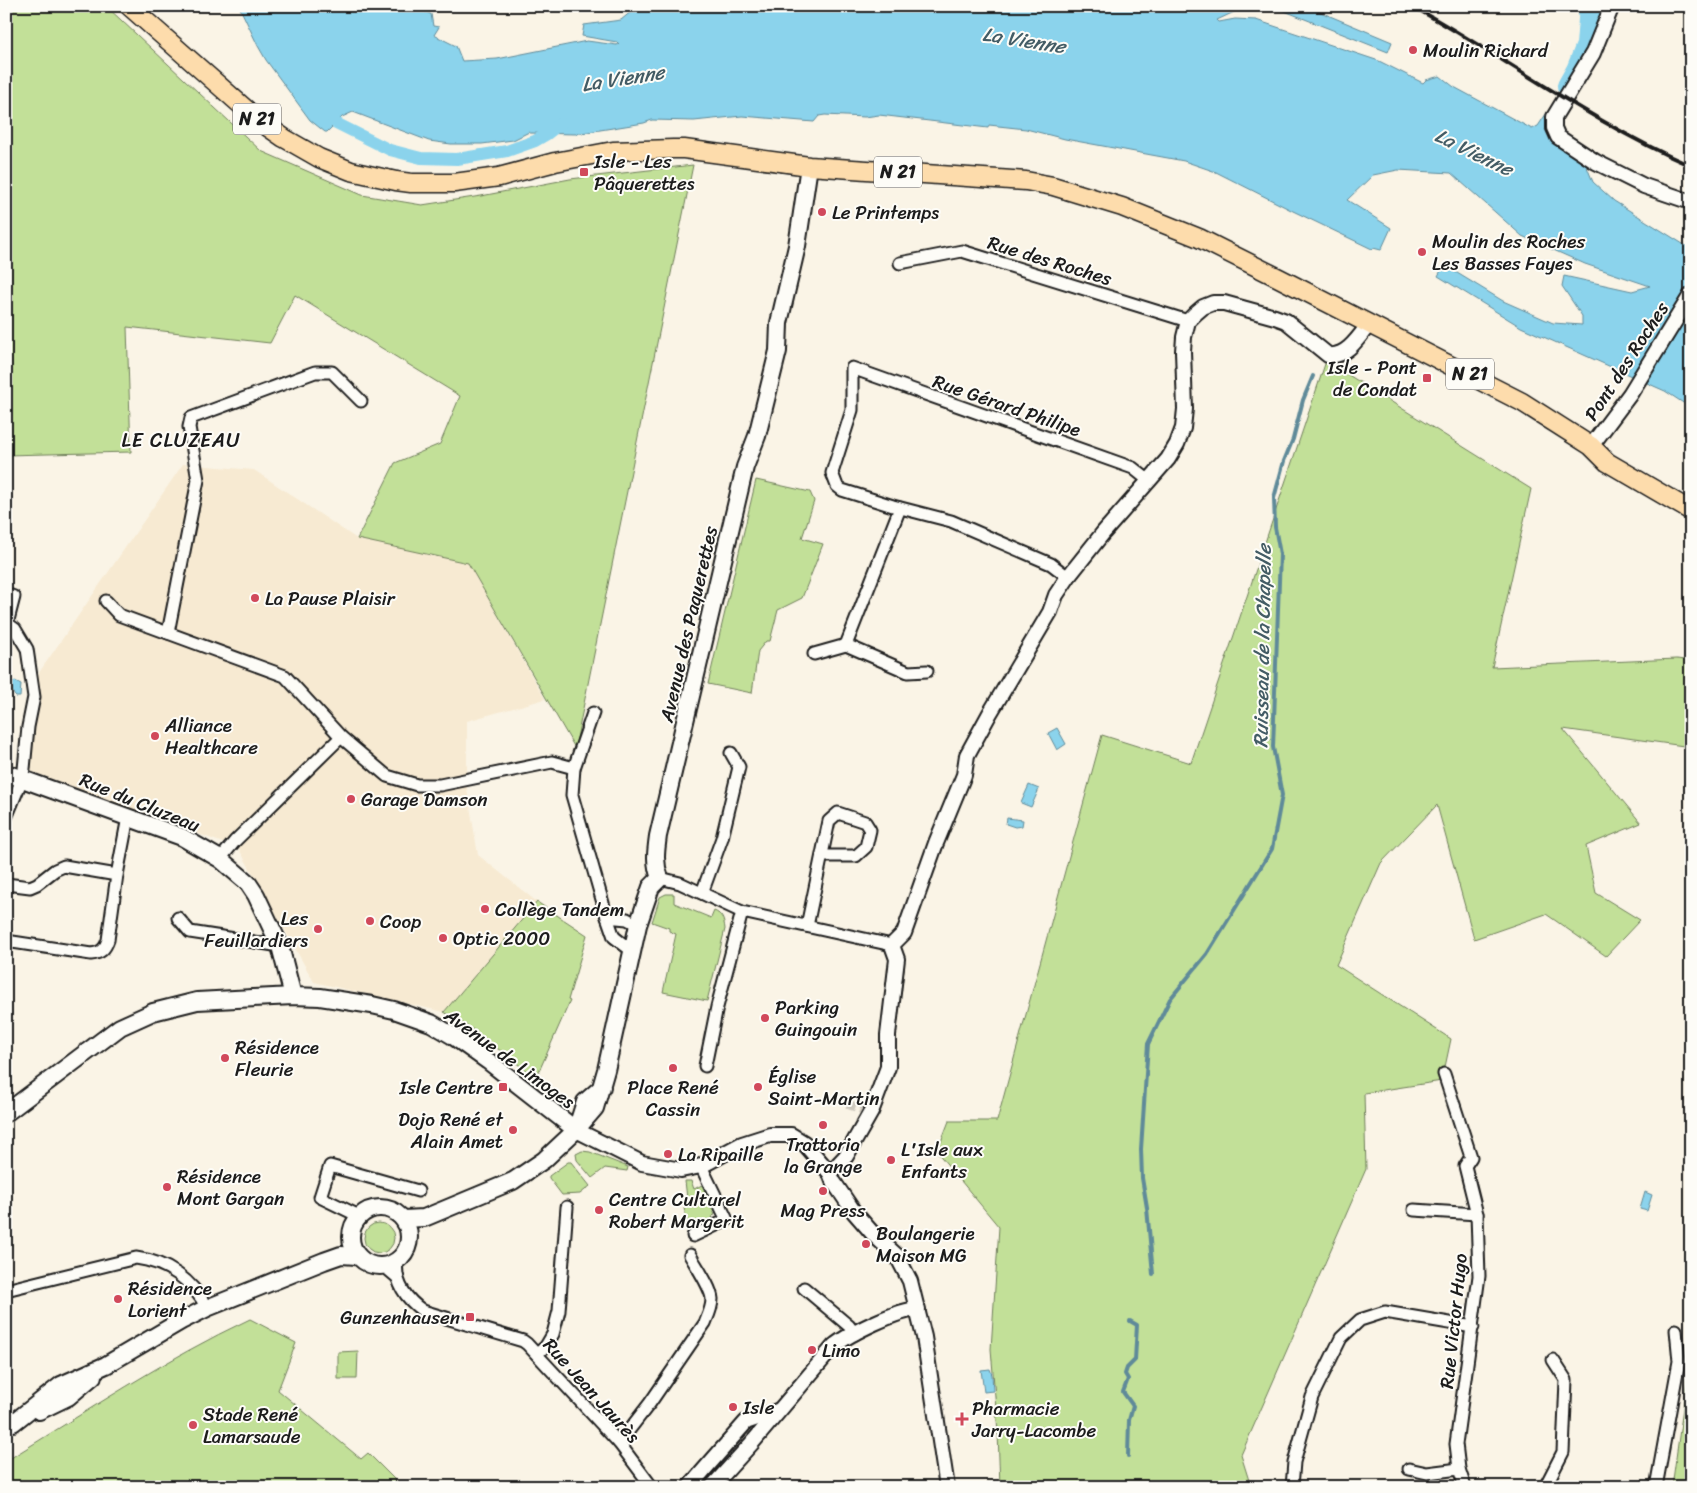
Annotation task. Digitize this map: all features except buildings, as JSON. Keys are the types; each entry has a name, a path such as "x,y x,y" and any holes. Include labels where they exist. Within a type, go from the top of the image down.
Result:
{"main road":[{"name":"N 21","path":"129,6 258,120 284,138 319,158 351,171 411,184 454,183 498,177 555,162 612,151 684,149 809,166 1026,181 1053,186 1122,207 1199,238 1522,402 1591,446 1607,462 1691,511"},
{"name":"Avenue des Paquerettes","path":"660,878 655,855 658,836 745,467 757,436 778,351 779,323 797,246 809,166"},
{"name":"N 21","path":"1591,446 1607,450 1691,501"},
{"name":"Rue du Cluzeau","path":"6,773 182,837 220,859 248,884 256,895 280,946 293,996"},
{"path":"404,1219 424,1218 513,1182 544,1160 576,1130 585,1102 602,1087 638,925 650,887 660,878"},
{"name":"Avenue de Limoges","path":"6,1113 120,1027 153,1012 197,1001 293,996 320,997 372,1005 394,1010 431,1023 488,1061 576,1130"},
{"path":"376,1208 386,1208 404,1219 409,1236 408,1245 404,1254 392,1268 368,1264 350,1250 351,1232 354,1223 359,1216 367,1211 376,1208"},
{"path":"409,1236 424,1218"},
{"path":"10,1425 61,1385 106,1365 206,1308 350,1250"}],"street":[{"path":"1612,6 1592,53 1554,117 1554,128 1558,137 1596,162 1644,186 1691,202"},
{"name":"Rue des Roches","path":"900,263 962,251 1188,321"},
{"name":"Pont des Roches","path":"1591,446 1630,394 1691,295"},
{"path":"892,945 904,934 936,843 964,775 967,755 1050,612 1056,595 1068,577 1168,458 1177,444 1184,428 1183,351 1188,321 1203,307 1214,303 1224,303 1286,321 1328,355 1334,356 1344,352 1369,324"},
{"name":"Rue Gérard Philipe","path":"900,508 842,490 836,486 832,473 852,410 852,368 1133,468 1148,480"},
{"path":"168,632 198,480 188,427 191,418 315,372 332,372 361,401"},
{"path":"846,645 900,508 951,521 1051,564 1068,577"},
{"path":"6,594 14,597 7,626 15,629 27,649 34,697 28,727 22,778 6,818"},
{"path":"106,601 119,615 285,676 340,737 387,776 417,785 440,785 552,762 574,768"},
{"path":"814,654 846,645 908,672 927,671"},
{"path":"593,713 574,768 572,795 614,938 632,950"},
{"path":"220,859 235,841 340,737"},
{"path":"702,893 722,838 739,767 731,753"},
{"path":"806,926 829,821 838,813 865,822 870,830 866,847 856,856 822,856"},
{"path":"6,941 91,954 102,951 106,947 128,817"},
{"path":"6,884 30,887 64,866 117,876"},
{"path":"660,878 702,893 742,912 892,945"},
{"path":"705,1066 742,912"},
{"path":"607,917 627,919 638,925"},
{"path":"178,918 190,932 280,946"},
{"path":"830,1173 846,1156 871,1112 888,1068 888,1035 897,959 892,945"},
{"name":"Rue Victor Hugo","path":"1444,1074 1470,1157 1465,1166 1477,1214 1479,1276 1456,1444 1459,1469 1465,1487"},
{"path":"576,1130 642,1163 681,1170 701,1166 742,1144 770,1135 791,1135 804,1143 830,1173 833,1181 854,1212 874,1235 897,1256 910,1281 924,1337 947,1487"},
{"path":"359,1216 320,1197 330,1166 418,1191"},
{"path":"692,1236 727,1220 701,1166"},
{"path":"537,1354 546,1346 553,1334 559,1311 568,1207"},
{"path":"1414,1210 1477,1214"},
{"path":"619,1443 650,1403 705,1323 712,1299 690,1255"},
{"path":"6,1290 136,1258 149,1260 176,1273 198,1292 206,1308"},
{"name":"Rue Jean Jaurès","path":"392,1268 410,1302 423,1311 523,1341 619,1443 652,1487"},
{"path":"804,1288 849,1326 855,1334"},
{"path":"712,1487 842,1339 902,1312 918,1309"},
{"path":"1292,1487 1294,1462 1312,1397 1341,1338 1360,1320 1385,1312 1473,1327"},
{"path":"1656,1487 1679,1361 1676,1330"},
{"path":"1545,1487 1563,1452 1566,1380 1553,1360"},
{"path":"689,1487 746,1422 780,1410"},
{"path":"1410,1469 1427,1473 1459,1469"}],"shaded area":[{"path":"183,464 254,470 357,539 468,563 545,699 467,721 467,788 478,855 537,902 444,1012 314,982 239,849 30,771 36,677"}],"green space":[{"path":"6,6 106,6 261,151 362,195 422,205 570,179 693,165 575,748 468,563 357,539 395,463 440,444 460,396 295,295 270,343 127,327 131,452 6,455"},
{"path":"1326,361 1531,489 1492,667 1677,659 1691,661 1691,747 1563,729 1641,823 1586,846 1596,893 1640,920 1606,956 1546,914 1474,939 1437,805 1381,863 1336,965 1451,1039 1442,1081 1364,1093 1366,1169 1241,1455 1251,1487 1000,1487 998,1432 991,1349 999,1227 937,1152 949,1121 997,1121 1102,735 1191,763"},
{"path":"756,480 810,492 814,501 802,538 823,544 802,598 778,610 770,641 766,641 758,651 752,693 708,684"},
{"path":"666,894 674,894 674,903 711,918 714,911 723,920 725,929 707,1001 663,992 676,934 669,931 669,928 652,922 660,897"},
{"path":"537,902 587,935 568,1000 570,1001 536,1078 472,1029 444,1012"},
{"path":"582,1151 590,1152 628,1167 627,1171 605,1168 592,1178 577,1160 576,1154"},
{"path":"568,1162 571,1162 590,1186 580,1194 562,1195 549,1178 549,1176"},
{"path":"685,1181 691,1181 694,1189 702,1185 715,1215 712,1216 713,1220 688,1229 684,1208 688,1207"},
{"path":"379,1223 385,1224 393,1232 393,1244 385,1252 379,1253 373,1252 365,1244 364,1238 365,1232 373,1224"},
{"name":"Stade René Lamarsaude","path":"250,1319 296,1343 278,1390 361,1459 368,1453 402,1487 6,1487 6,1461 187,1351"},
{"path":"1691,1350 1691,1487 1672,1487"},
{"path":"358,1351 357,1379 338,1379 338,1352"}],"water":[{"name":"La Vienne","path":"239,6 408,6 431,14 433,26 439,27 434,35 456,46 462,61 497,59 587,41 617,45 619,44 617,42 582,36 584,25 621,20 632,11 661,6 1247,6 1217,20 1219,22 1235,19 1256,20 1379,61 1423,83 1426,80 1440,76 1454,87 1532,129 1538,126 1548,111 1553,114 1545,130 1557,143 1585,162 1593,182 1614,201 1691,249 1691,408 1665,391 1521,327 1438,276 1444,265 1503,301 1553,323 1582,325 1582,316 1562,286 1564,276 1632,291 1650,286 1585,264 1522,236 1451,173 1398,170 1373,175 1347,200 1391,228 1381,250 1372,249 1216,172 1184,161 1065,139 1026,129 989,125 988,128 879,115 865,117 825,115 819,116 814,122 742,116 694,121 652,120 644,123 575,134 529,132 513,140 482,144 451,144 429,141 353,112 342,117 325,132 310,120 266,60"},
{"path":"1272,6 1306,6 1392,42 1388,52"},
{"path":"15,681 21,684 20,697 16,697 12,691 12,683"},
{"path":"1057,728 1066,744 1057,750 1048,733"},
{"path":"1029,785 1039,789 1031,807 1021,803"},
{"path":"1007,818 1023,820 1022,826 1015,827 1006,824"},
{"path":"1645,1192 1652,1195 1647,1211 1640,1209"},
{"path":"990,1369 993,1391 984,1392 981,1370"}],"waterway":[{"path":"1568,86 1587,45 1590,6"},
{"path":"326,108 336,123 390,150 421,158 457,159 507,151 535,141 561,123"},
{"name":"Ruisseau de la Chapelle","path":"1153,1274 1147,1208 1142,1178 1141,1149 1148,1044 1170,999 1207,954 1272,849 1282,795 1273,747 1280,554 1275,527 1274,498 1303,400 1313,376"},
{"path":"1128,1456 1129,1420 1133,1406 1123,1392 1128,1379 1125,1374 1127,1368 1135,1360 1137,1325 1130,1321"}],"tunnel":[{"path":"847,1104 863,1110"}],"railway":[{"path":"1412,6 1584,110 1654,149 1691,166"}],"place":[{"name":"Moulin Richard","path":"1413,50"},
{"name":"Isle - Les Pâquerettes","path":"584,172"},
{"name":"Le Printemps","path":"822,212"},
{"name":"Moulin des Roches Les Basses Fayes","path":"1422,252"},
{"name":"Isle - Pont de Condat","path":"1427,378"},
{"name":"La Pause Plaisir","path":"255,598"},
{"name":"Alliance Healthcare","path":"155,736"},
{"name":"Garage Damson","path":"351,799"},
{"name":"Collège Tandem","path":"485,909"},
{"name":"Coop","path":"370,921"},
{"name":"Les Feuillardiers","path":"318,929"},
{"name":"Optic 2000","path":"443,938"},
{"name":"Parking Guingouin","path":"765,1018"},
{"name":"Résidence Fleurie","path":"225,1058"},
{"name":"Place René Cassin","path":"673,1068"},
{"name":"Isle Centre","path":"503,1087"},
{"name":"Église Saint-Martin","path":"758,1087"},
{"name":"Trattoria la Grange","path":"823,1125"},
{"name":"Dojo René et Alain Amet","path":"513,1130"},
{"name":"La Ripaille","path":"668,1154"},
{"name":"L'Isle aux Enfants","path":"891,1160"},
{"name":"Résidence Mont Gargan","path":"167,1187"},
{"name":"Mag Press","path":"823,1191"},
{"name":"Centre Culturel Robert Margerit","path":"599,1210"},
{"name":"Boulangerie Maison MG","path":"866,1244"},
{"name":"Résidence Lorient","path":"118,1299"},
{"name":"Gunzenhausen","path":"470,1317"},
{"name":"Limo","path":"812,1350"},
{"name":"Isle","path":"733,1407"},
{"name":"Pharmacie Jarry-Lacombe","path":"962,1419"},
{"name":"Stade René Lamarsaude","path":"193,1425"}],"district":[{"name":"LE CLUZEAU","path":"181,440"}]}
